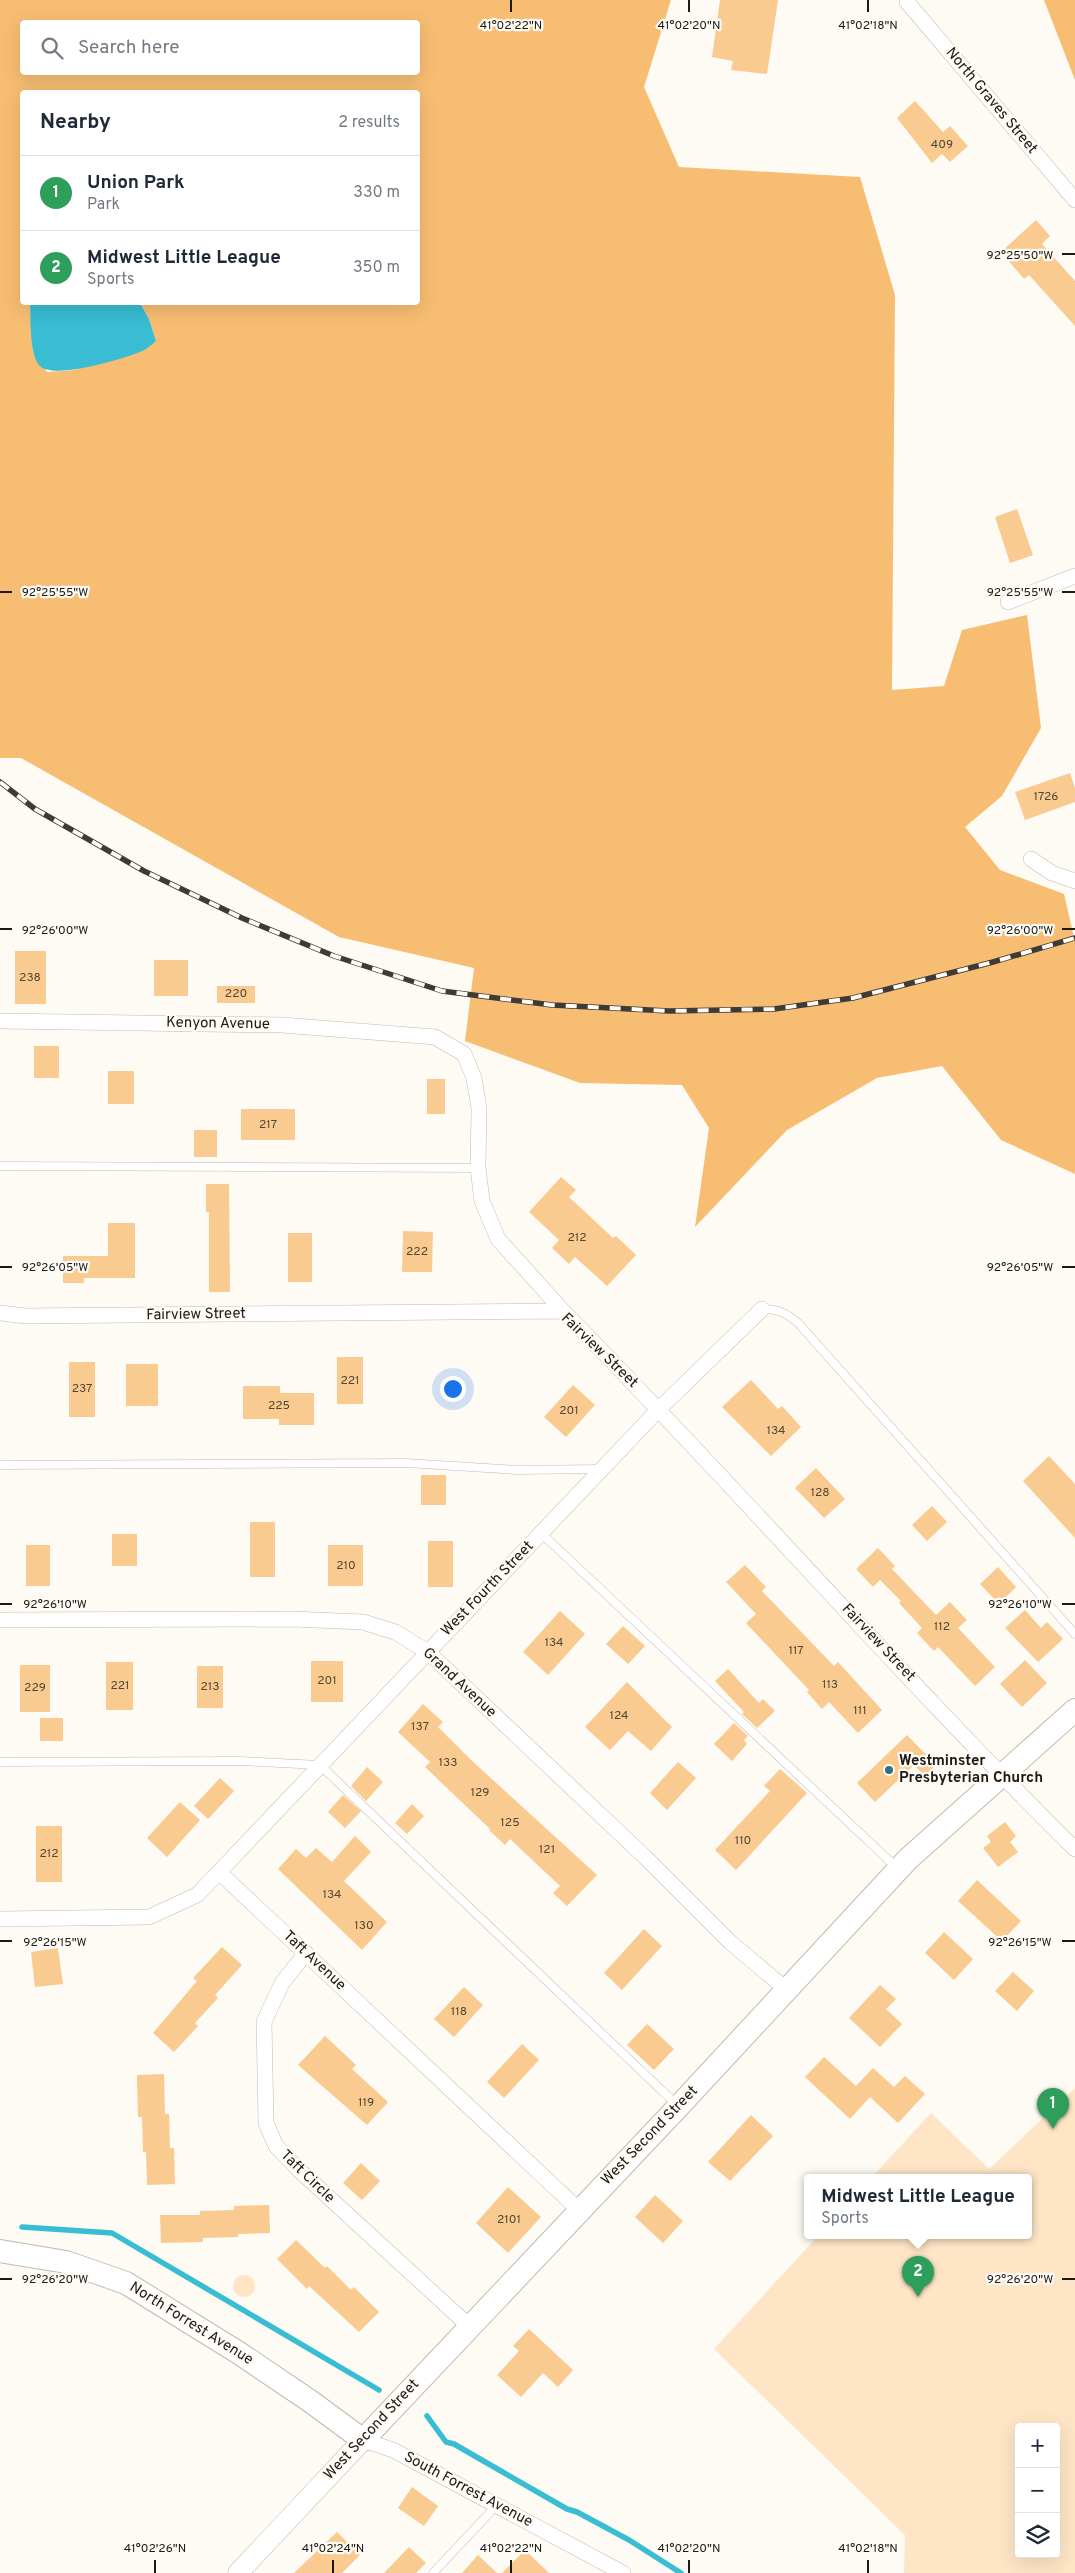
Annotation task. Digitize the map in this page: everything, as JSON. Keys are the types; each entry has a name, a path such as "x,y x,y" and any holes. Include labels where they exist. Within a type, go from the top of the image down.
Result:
{"main road":[{"name":"West Second Street","path":"363,2440 679,2106 898,1869 1075,1710"},
{"name":"North Forrest Avenue","path":"0,2251 66,2262 126,2282 239,2353 363,2440"}],"street":[{"name":"North Graves Street","path":"907,2 1075,200"},
{"path":"1008,602 1075,576"},
{"path":"1031,859 1052,873 1075,880"},
{"name":"Kenyon Avenue","path":"0,1021 282,1025 435,1038 464,1054 474,1078 479,1108 478,1168"},
{"path":"478,1168 482,1201 498,1239 563,1311"},
{"name":"West Fourth Street","path":"219,1872 659,1409 762,1309"},
{"name":"Fairview Street","path":"0,1313 25,1316 563,1311 659,1409 1001,1776 1075,1849"},
{"name":"Grand Avenue","path":"0,1620 292,1619 363,1622 395,1632 428,1652 646,1858 730,1942 787,1990"},
{"path":"0,1919 149,1917 197,1895 219,1872"},
{"name":"Taft Avenue","path":"219,1872 579,2210"},
{"name":"Taft Circle","path":"306,1953 282,1983 264,2022 266,2123 276,2146 299,2170 470,2327"},
{"name":"South Forrest Avenue","path":"363,2440 393,2450 623,2573"},
{"name":"West Second Street","path":"238,2573 363,2440"}],"lane":[{"path":"0,1166 478,1168"},
{"path":"762,1309 774,1309 788,1314 799,1324 1075,1634"},
{"path":"0,1465 406,1463 517,1470 602,1469"},
{"path":"541,1533 898,1869"},
{"path":"0,1762 241,1761 320,1765 679,2106"},
{"path":"432,2573 496,2506"}],"shaded area":[{"path":"0,0 671,0 644,87 679,167 860,177 895,295 892,690 944,686 962,630 1027,615 1041,728 1002,796 965,827 1000,870 1064,894 1075,942 1075,1174 1001,1140 942,1066 877,1078 787,1130 695,1227 709,1128 682,1085 580,1083 465,1041 474,968 339,937 21,758 0,758"},
{"path":"1044,0 1075,0 1075,80"},
{"path":"1075,2088 1075,2573 904,2573 905,2535 714,2349 815,2239 1032,2239 1032,2174 875,2174 931,2113 989,2169"},
{"path":"244,2275 252,2278 255,2286 252,2294 244,2297 236,2294 233,2286 236,2278"}],"water":[{"path":"30,305 141,305 149,319 156,341 142,351 119,359 73,370 59,371 48,370 40,366 36,361 31,336"}],"building":[{"path":"720,0 778,0 767,74 731,70 733,61 712,57"},
{"path":"915,101 943,132 950,126 968,146 950,162 942,154 932,163 897,118"},
{"path":"1036,220 1050,236 1042,244 1075,281 1075,326 1029,275 1024,279 1001,252"},
{"path":"1017,509 1033,555 1010,563 995,517"},
{"path":"1070,773 1075,788 1075,802 1025,820 1015,792"},
{"path":"15,951 46,951 46,1004 15,1004"},
{"path":"154,960 188,960 188,996 154,996"},
{"path":"217,986 255,986 255,1003 217,1003"},
{"path":"34,1046 59,1046 59,1078 34,1078"},
{"path":"108,1071 134,1071 134,1104 108,1104"},
{"path":"427,1079 445,1079 445,1114 427,1114"},
{"path":"241,1109 295,1109 295,1140 241,1140"},
{"path":"194,1130 217,1130 217,1157 194,1157"},
{"path":"561,1177 576,1190 569,1197 613,1238 616,1236 636,1255 607,1286 575,1257 569,1264 552,1248 559,1240 529,1212"},
{"path":"206,1184 229,1184 230,1292 209,1292 209,1212 206,1212"},
{"path":"108,1223 135,1223 135,1278 84,1278 84,1283 63,1283 63,1256 108,1256"},
{"path":"403,1231 433,1232 432,1272 402,1272"},
{"path":"288,1233 312,1233 312,1282 288,1282"},
{"path":"337,1357 363,1357 363,1404 337,1404"},
{"path":"69,1362 95,1362 95,1417 69,1417"},
{"path":"126,1364 158,1364 158,1406 126,1406"},
{"path":"751,1380 778,1409 782,1406 801,1427 771,1456 722,1407"},
{"path":"573,1385 595,1405 566,1437 544,1417"},
{"path":"243,1386 280,1386 280,1393 314,1393 314,1425 279,1425 279,1419 243,1419"},
{"path":"1049,1456 1075,1484 1075,1538 1023,1481"},
{"path":"816,1468 845,1499 824,1518 795,1488"},
{"path":"421,1475 446,1475 446,1505 421,1505"},
{"path":"932,1506 947,1522 927,1541 912,1525"},
{"path":"250,1522 275,1522 275,1577 250,1577"},
{"path":"112,1534 137,1534 137,1566 112,1566"},
{"path":"428,1541 453,1541 453,1587 428,1587"},
{"path":"26,1545 50,1545 50,1586 26,1586"},
{"path":"328,1545 363,1545 363,1586 328,1586"},
{"path":"878,1548 895,1566 892,1569 936,1615 950,1602 967,1620 958,1628 995,1667 975,1686 938,1647 934,1651 917,1633 922,1628 899,1603 901,1601 880,1580 873,1587 856,1569"},
{"path":"745,1565 766,1587 762,1591 834,1666 838,1662 882,1710 858,1733 829,1702 822,1709 807,1692 809,1690 746,1623 756,1614 726,1582"},
{"path":"998,1567 1016,1587 999,1604 980,1584"},
{"path":"1025,1610 1041,1628 1047,1622 1063,1639 1038,1662 1005,1628"},
{"path":"560,1611 585,1634 548,1675 523,1652"},
{"path":"623,1626 645,1646 628,1664 606,1644"},
{"path":"1025,1660 1047,1683 1022,1707 1000,1684"},
{"path":"311,1661 343,1661 343,1702 311,1702"},
{"path":"106,1662 133,1662 133,1710 106,1710"},
{"path":"20,1665 50,1665 50,1712 20,1712"},
{"path":"197,1666 223,1666 223,1708 197,1708"},
{"path":"728,1669 759,1703 763,1699 775,1711 757,1728 742,1714 744,1712 715,1681"},
{"path":"627,1682 672,1727 651,1751 628,1731 610,1750 585,1727"},
{"path":"423,1704 443,1722 438,1727 470,1759 597,1875 567,1906 553,1893 560,1886 510,1839 505,1845 489,1830 425,1767 430,1762 398,1732"},
{"path":"40,1718 63,1718 63,1741 40,1741"},
{"path":"734,1723 748,1736 744,1740 747,1744 732,1761 714,1744"},
{"name":"Westminster Presbyterian Church","path":"907,1735 936,1765 925,1776 914,1765 875,1802 857,1783"},
{"path":"678,1762 696,1778 667,1810 650,1793"},
{"path":"367,1767 383,1782 366,1801 351,1786"},
{"path":"780,1769 807,1793 736,1870 715,1850 770,1791 764,1786"},
{"path":"220,1778 234,1791 208,1819 194,1806"},
{"path":"343,1795 361,1811 345,1828 328,1812"},
{"path":"180,1802 200,1820 167,1857 147,1838"},
{"path":"412,1804 424,1816 407,1834 395,1823"},
{"path":"1005,1822 1016,1836 1010,1842 1018,1852 998,1867 983,1848 991,1842 987,1836"},
{"path":"36,1826 62,1826 62,1882 36,1882"},
{"path":"355,1836 371,1852 344,1881 387,1922 362,1950 278,1869 296,1849 306,1858 316,1848 332,1862"},
{"path":"977,1880 1021,1921 1002,1941 958,1901"},
{"path":"644,1929 662,1946 622,1990 604,1973"},
{"path":"944,1932 973,1959 954,1980 925,1953"},
{"path":"222,1947 242,1965 215,1995 218,1998 195,2023 198,2026 174,2052 153,2033 197,1981 193,1978"},
{"path":"58,1948 63,1984 35,1987 31,1952"},
{"path":"1013,1972 1034,1991 1017,2011 995,1991"},
{"path":"880,1985 896,1999 886,2009 902,2024 880,2047 849,2018"},
{"path":"464,1987 483,2005 454,2037 434,2019"},
{"path":"647,2024 674,2049 654,2070 627,2045"},
{"path":"325,2036 356,2065 352,2069 388,2102 367,2125 298,2065"},
{"path":"522,2044 539,2060 504,2098 487,2082"},
{"path":"824,2057 856,2086 873,2068 894,2087 905,2076 925,2094 898,2123 870,2097 850,2119 805,2077"},
{"path":"164,2074 165,2114 169,2114 170,2148 174,2148 175,2184 147,2185 146,2152 143,2152 142,2117 138,2117 137,2075"},
{"path":"751,2115 773,2136 730,2181 708,2162"},
{"path":"361,2163 380,2181 362,2200 343,2183"},
{"path":"508,2187 541,2217 508,2253 476,2223"},
{"path":"655,2195 683,2221 663,2243 635,2217"},
{"path":"269,2205 270,2233 238,2234 238,2237 203,2238 203,2242 161,2243 160,2215 200,2215 200,2211 234,2210 234,2206"},
{"path":"296,2240 325,2268 327,2266 351,2290 354,2287 379,2312 359,2332 309,2286 307,2289 277,2259"},
{"path":"529,2329 573,2370 558,2387 543,2373 521,2397 497,2375 519,2351 513,2346"},
{"path":"412,2487 438,2506 424,2526 398,2508"},
{"path":"337,2532 360,2555 342,2573 294,2573"},
{"path":"409,2547 426,2563 416,2573 384,2573"},
{"path":"525,2550 549,2573 502,2573"},
{"path":"478,2555 497,2573 462,2573"}],"waterway":[{"path":"22,2227 112,2233 379,2390"},
{"path":"427,2416 446,2442 454,2444 567,2509 577,2512 629,2540 681,2573"}],"railway":[{"path":"0,782 35,809 144,871 242,918 334,956 442,991 552,1005 669,1011 774,1009 853,998 993,962 1075,938"}],"place":[{"name":"Westminster Presbyterian Church","path":"889,1770"},
{"name":"Union Park","path":"1053,2129"},
{"name":"Midwest Little League","path":"918,2297"}]}
